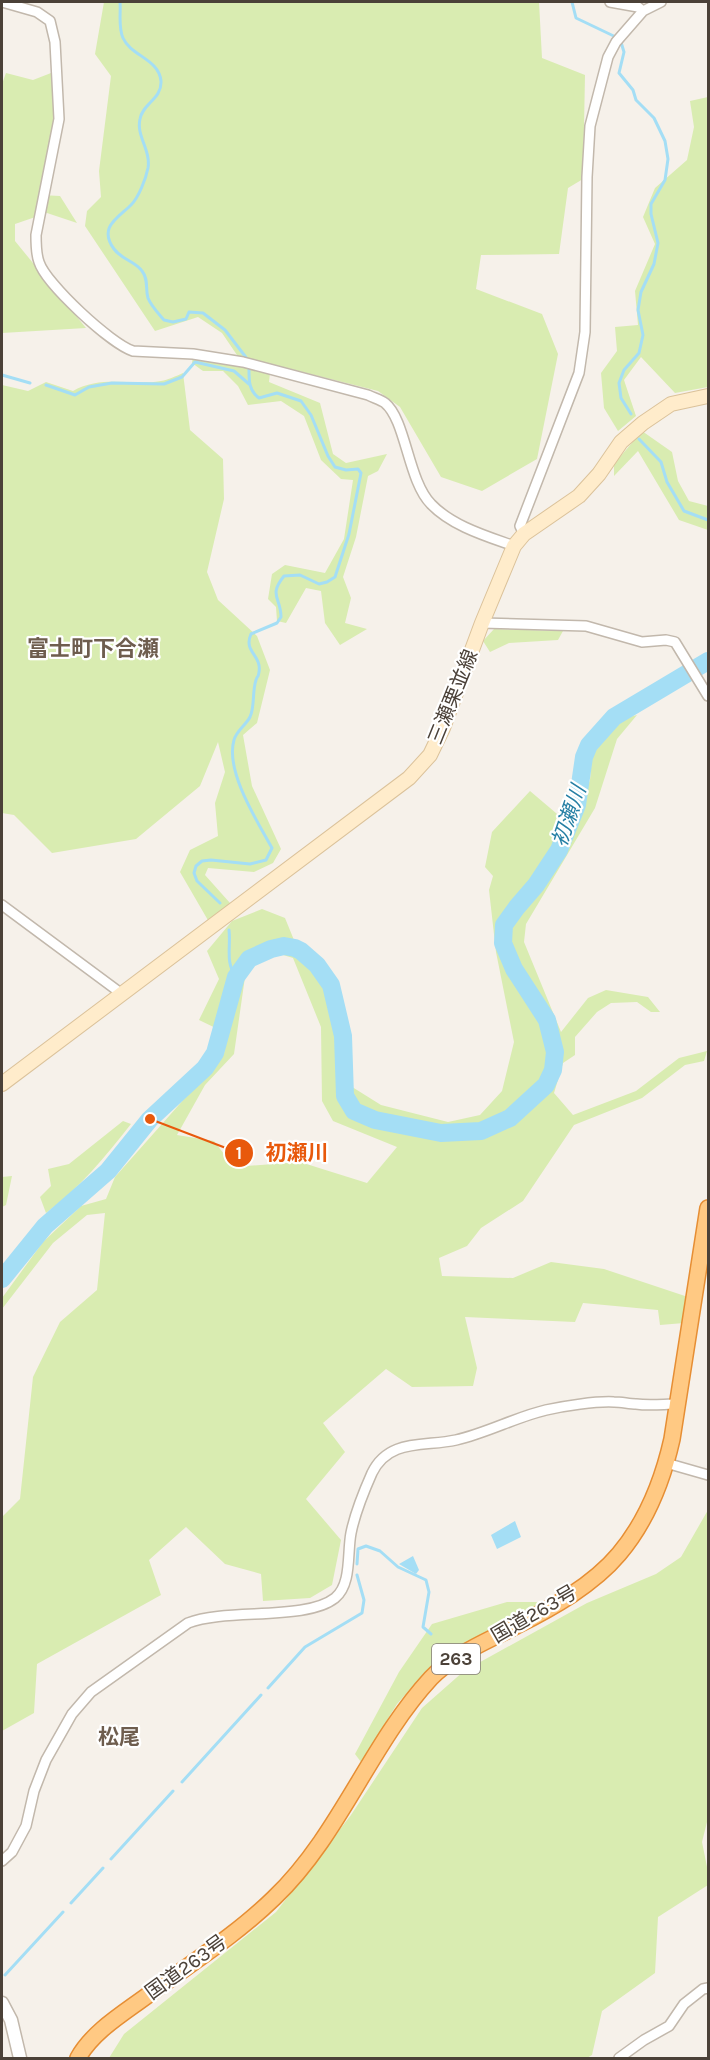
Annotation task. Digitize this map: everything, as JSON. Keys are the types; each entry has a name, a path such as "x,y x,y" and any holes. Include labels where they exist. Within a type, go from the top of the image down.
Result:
{"highway":[{"name":"国道263号","path":"78,2058 95,2037 122,2014 226,1938 274,1898 329,1830 405,1709 434,1676 466,1652 551,1608 590,1580 619,1554 635,1530 659,1483 666,1463 672,1439 708,1208"}],"main road":[{"name":"三瀬栗並線","path":"2,1084 409,778 430,755 443,728 514,546 524,534 579,496 621,442 643,423 671,404 708,396"}],"street":[{"path":"2,2 37,12 50,21 55,42 59,119 36,235 39,263 45,274 98,330 124,348 133,351 193,354 243,362 368,395 385,403 394,413 419,486 429,503 444,516 485,536 514,546"},
{"path":"610,2 638,7 643,11"},
{"path":"524,534 520,526 579,373 585,332 586,177 590,126 608,57 616,42 643,11 661,2"},
{"path":"482,624 586,626 642,642 666,640 675,642 708,696"},
{"path":"2,905 122,994"},
{"path":"2,1861 12,1852 26,1826 34,1791 46,1760 72,1714 91,1692 188,1623 204,1617 296,1610 319,1605 334,1598 341,1590 347,1568 351,1534 373,1471 395,1449 416,1443 455,1440 547,1410 613,1401 636,1404 677,1404"},
{"path":"666,1463 708,1475"},
{"path":"619,2058 669,2026 684,2004 703,1989 708,1988"},
{"path":"2,2003 10,2020 20,2058"}],"green space":[{"path":"104,2 539,2 542,58 585,75 583,179 568,188 559,254 481,255 476,289 542,314 558,354 537,459 482,491 441,477 400,407 378,391 271,364 269,382 320,403 333,454 346,463 387,454 378,471 368,476 356,537 343,577 351,598 345,623 367,629 340,645 325,623 321,591 306,588 286,623 277,621 276,607 268,599 272,574 285,565 325,573 344,539 353,480 341,479 321,460 304,416 281,401 248,405 238,386 223,371 203,371 192,363 194,350 237,355 222,333 198,317 155,331 85,226 87,211 101,197 99,171 111,76 95,54"},
{"path":"6,73 33,80 51,73 57,92 55,117 41,195 60,196 77,223 47,213 15,224 15,241 86,328 2,333 2,84"},
{"path":"708,97 708,387 675,393 641,357 624,380 636,416 618,431 604,408 601,373 617,351 615,327 638,325 635,291 655,244 643,217 655,188 687,160 694,127 690,101"},
{"path":"183,373 190,430 223,459 224,499 207,572 218,600 257,636 270,670 257,723 243,735 252,786 281,849 273,863 254,872 208,868 205,875 230,903 209,922 180,872 190,850 218,836 215,803 225,772 218,742 200,786 136,839 52,853 14,815 2,813 2,385 28,391 46,382 73,391 94,383 161,381"},
{"path":"642,431 672,452 678,481 689,501 708,506 708,530 679,520 638,451 614,476 614,464"},
{"path":"494,629 563,631 558,640 509,643 490,652 483,641"},
{"path":"637,715 617,739 595,808 526,924 524,942 561,1032 588,998 606,990 648,997 660,1012 651,1012 637,1002 611,1003 597,1012 575,1037 575,1055 563,1063 554,1093 573,1115 636,1091 679,1058 707,1051 704,1061 685,1065 642,1098 574,1125 523,1201 481,1228 467,1246 439,1258 442,1276 513,1278 551,1262 604,1269 688,1297 684,1323 660,1325 658,1310 583,1303 575,1322 465,1317 477,1368 473,1386 412,1387 386,1369 323,1423 345,1452 306,1499 341,1540 332,1585 310,1598 263,1601 261,1574 225,1564 186,1527 149,1560 161,1595 37,1664 34,1713 2,1731 2,1517 20,1499 33,1377 60,1322 97,1290 105,1213 87,1215 53,1243 2,1309 2,1298 43,1242 81,1206 106,1199 115,1177 224,1054 226,1033 199,1020 219,979 207,951 232,921 262,909 285,918 296,945 337,994 347,1055 349,1085 381,1105 448,1122 480,1115 502,1091 514,1042 496,952 489,890 493,876 485,867 492,832 530,791 563,819 575,822 590,780 593,746 617,720","holes":["280,954 293,958 321,1027 322,1101 333,1121 397,1147 367,1183 300,1162 234,1167 214,1141 177,1135 205,1085 234,1054 245,977 259,961"]},
{"path":"123,1121 131,1124 92,1172 46,1213 40,1197 51,1186 48,1169 69,1164"},
{"path":"12,1176 6,1205 2,1207 2,1177"},
{"path":"708,1510 708,1818 702,1842 708,1885 658,1917 655,1973 602,2011 592,2055 587,2058 109,2058 124,2034 276,1912 351,1815 422,1708 464,1671 587,1603 656,1574 681,1557"},
{"path":"507,1602 548,1602 453,1649 425,1672 397,1704 361,1762 355,1754 399,1672 432,1624"}],"water":[{"path":"515,1521 521,1537 497,1549 491,1535"},
{"path":"413,1556 419,1570 416,1574 399,1564"}],"waterway":[{"path":"120,2 121,34 127,44 155,68 159,74 161,87 140,119 140,131 148,161 146,177 134,202 109,229 110,241 117,253 142,271 149,301 164,320 173,322 186,319 189,312 203,313 225,330 248,360"},
{"path":"572,2 576,18 620,39 624,52 619,73 633,90 636,100 654,118 665,141 668,159 665,180 651,204 658,243 654,264 641,292 638,310 643,335 639,353 624,370 619,383 621,398 631,414"},
{"path":"46,385 75,395 89,387 112,383 164,384 182,377 195,362 234,371 249,384"},
{"path":"220,903 197,881 194,873 196,866 202,861 211,860 250,864 266,860 272,848 244,796 238,781 232,752 235,737 252,713 259,672 258,661 249,645 249,640 251,634 277,623 281,617 276,592 284,576 300,575 319,584 335,577 349,534 361,473 358,469 346,470 335,467 311,415 301,401 277,393 259,398 255,395 250,384 249,366"},
{"path":"2,375 30,383"},
{"path":"639,439 661,462 667,482 684,511 708,520"},
{"name":"初瀬川","path":"2,1279 45,1226 108,1171 150,1119 205,1068 215,1053 236,977 249,959 271,949 284,946 301,951 317,965 331,985 343,1036 345,1096 354,1111 375,1120 441,1133 481,1131 510,1118 546,1085 553,1070 555,1052 547,1020 514,969 503,943 504,925 536,885 559,850 577,805 584,757 589,745 614,717 708,661"},
{"path":"229,930 229,960 236,977"},
{"path":"357,1564 358,1549 366,1546 380,1551 398,1567 426,1580 429,1592 423,1627 431,1634"},
{"path":"268,1688 305,1647 362,1613 364,1600 357,1575"},
{"path":"182,1782 261,1695"},
{"path":"111,1859 173,1791"},
{"path":"71,1903 103,1868"},
{"path":"5,1975 63,1912"}],"place":[{"name":"初瀬川","path":"150,1119"}],"district":[{"name":"富士町下合瀬","path":"93,649"},
{"name":"松尾","path":"119,1737"}]}
